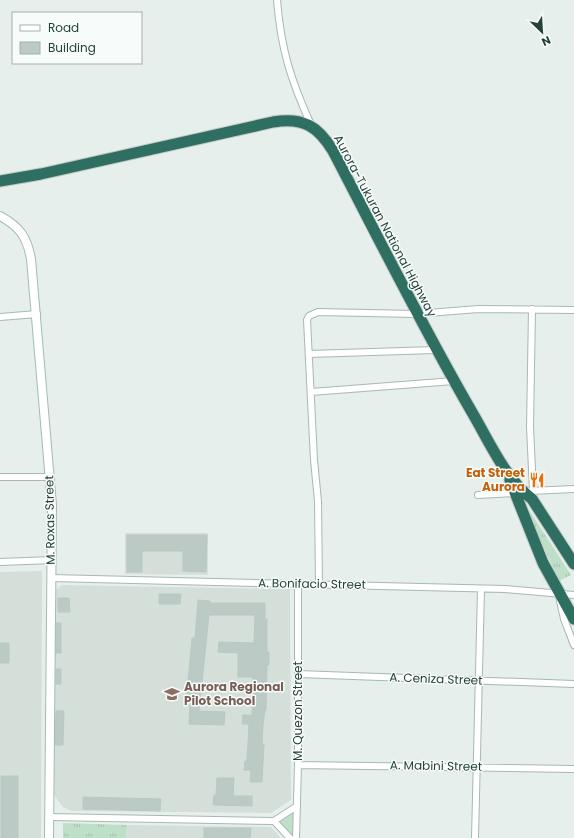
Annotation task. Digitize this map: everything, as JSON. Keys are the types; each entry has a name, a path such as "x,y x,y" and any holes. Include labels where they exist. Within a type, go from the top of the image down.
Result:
{"highway":[{"name":"Aurora-Tukuran National Highway","path":"0,181 41,174 273,122 294,121 312,126 326,139 333,151 416,314 507,471 524,492 532,499 547,519 574,564"},
{"name":"Aurora-Tukuran National Highway","path":"524,492 538,550 559,594 574,619"}],"street":[{"path":"277,0 280,34 285,57 294,86 312,126"},
{"name":"M. Roxas Street","path":"0,216 12,222 28,243 37,314 50,477 52,560 49,838"},
{"path":"319,584 318,501 314,460 307,320 313,313 416,314 478,309 574,310"},
{"path":"524,492 530,427 532,309"},
{"path":"0,317 37,314"},
{"path":"309,354 436,350"},
{"path":"311,392 454,381"},
{"path":"0,477 50,477"},
{"path":"478,495 574,490"},
{"path":"0,562 52,560"},
{"name":"A. Bonifacio Street","path":"51,578 319,584 481,589 574,594"},
{"name":"M. Quezon Street","path":"296,838 298,765 298,584"},
{"path":"475,838 481,589"},
{"name":"Aurora-Tukuran National Highway","path":"559,594 564,619 574,645"},
{"name":"A. Ceniza Street","path":"298,674 574,684"},
{"name":"A. Mabini Street","path":"298,765 574,769"},
{"path":"49,817 274,821 297,806"},
{"path":"274,821 290,838"}],"shaded area":[{"path":"125,533 208,533 208,575 125,574"},
{"path":"42,571 41,838 0,838 0,572"},
{"name":"Aurora Regional Pilot School","path":"62,585 290,589 291,800 271,813 72,811 63,807 54,795 52,593"},
{"path":"127,825 271,827 281,838 126,838"}],"green space":[{"path":"522,499 571,575 559,581"},
{"path":"294,812 293,837 279,821"},
{"path":"63,823 127,825 126,838 63,838"}],"building":[{"path":"127,535 207,535 206,572 183,571 183,551 142,551 142,572 127,572"},
{"path":"159,594 181,594 180,604 159,604"},
{"path":"58,598 69,598 70,612 58,612"},
{"path":"198,600 210,601 210,603 265,603 269,665 267,665 266,710 263,725 262,744 264,744 262,782 250,782 251,770 244,770 245,761 247,761 249,724 242,724 243,715 252,715 253,677 238,677 238,653 218,652 219,642 254,643 255,615 209,615 199,711 225,712 224,725 189,724 190,703 186,702 192,638 195,638"},
{"path":"56,623 61,623 61,653 56,653"},
{"path":"0,643 9,643 9,663 0,663"},
{"path":"56,669 61,669 61,684 56,684"},
{"path":"56,711 64,711 63,745 55,745"},
{"path":"1,776 18,776 18,838 1,838"},
{"path":"217,778 234,778 233,796 252,796 252,806 213,805 214,795 216,795"},
{"path":"83,797 161,799 160,811 83,809"},
{"path":"204,828 251,828 250,838 204,838"}],"place":[{"name":"Eat Street Aurora","path":"537,480"},
{"name":"Aurora Regional Pilot School","path":"172,694"}]}
